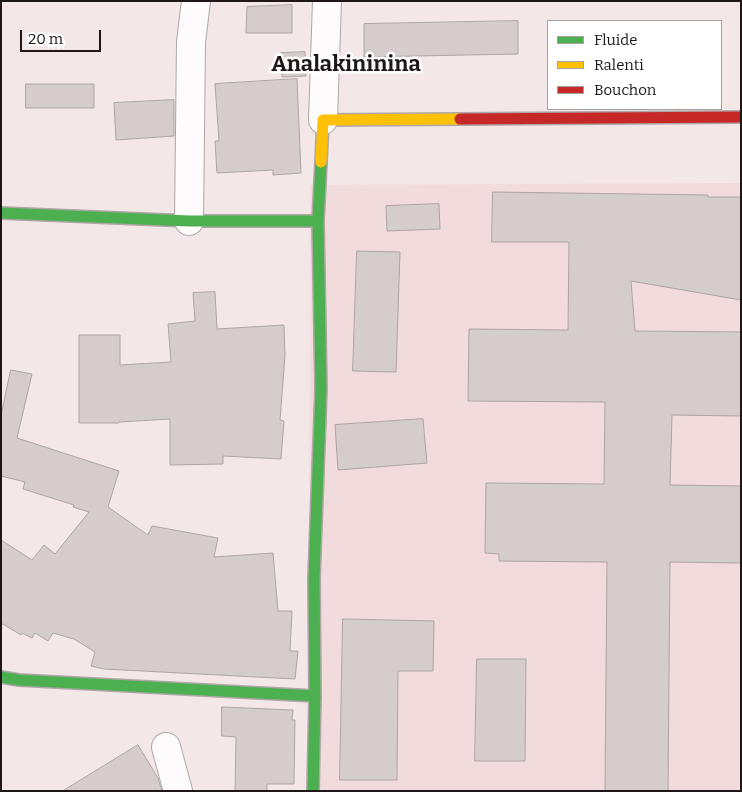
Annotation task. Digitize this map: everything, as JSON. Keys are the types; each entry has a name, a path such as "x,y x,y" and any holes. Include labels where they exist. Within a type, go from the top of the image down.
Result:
{"street":[{"path":"188,221 191,42 196,1"},
{"path":"314,791 314,578 320,389 318,221 324,120 327,1"},
{"path":"324,120 741,117"},
{"path":"1,213 188,221 318,221"},
{"path":"1,676 19,680 315,696"},
{"path":"166,747 178,791"}],"shaded area":[{"path":"741,183 741,791 309,791 310,185"}],"building":[{"path":"292,5 292,33 246,33 247,7"},
{"path":"518,21 518,54 364,57 364,24"},
{"path":"305,52 306,76 282,77 281,53"},
{"path":"297,79 301,173 273,175 273,170 217,173 215,141 219,141 215,84"},
{"path":"26,84 94,84 94,108 26,108"},
{"path":"174,100 174,136 116,140 114,103"},
{"path":"493,192 741,197 741,300 631,281 635,331 741,332 741,416 672,415 670,485 741,486 741,563 670,562 668,791 605,791 607,562 499,561 499,554 485,553 486,483 604,484 605,402 468,401 469,329 568,330 569,242 492,242"},
{"path":"439,204 440,229 387,231 386,206"},
{"path":"357,251 400,252 396,372 353,371"},
{"path":"215,292 217,329 284,325 285,355 280,420 284,421 281,459 223,456 223,464 170,465 170,419 119,423 79,423 79,335 120,335 120,365 171,362 168,324 195,321 193,293"},
{"path":"11,370 32,374 17,438 119,471 108,507 148,535 152,526 218,538 214,557 273,553 278,611 292,611 290,651 298,651 295,679 104,669 91,666 95,652 74,639 53,633 48,641 35,633 32,638 22,633 21,635 1,623 1,540 32,560 44,545 55,554 89,512 73,507 74,505 23,489 25,482 1,476 1,416"},
{"path":"423,419 427,463 338,470 335,425"},
{"path":"343,619 434,621 433,671 398,671 397,780 340,780"},
{"path":"477,659 526,659 525,761 475,761"},
{"path":"222,707 293,710 292,720 295,720 294,784 267,784 267,791 235,791 236,737 222,736"},
{"path":"138,745 158,778 162,791 63,791"}],"traffic: fast":[{"path":"313,791 315,696 314,578 321,389 318,221 321,162"},
{"path":"1,213 189,221 318,221"},
{"path":"1,677 19,680 315,696"}],"traffic: slow":[{"path":"321,162 323,120 460,119"}],"traffic: jam":[{"path":"460,119 741,117"}],"district":[{"name":"Analakininina","path":"346,65"}]}
